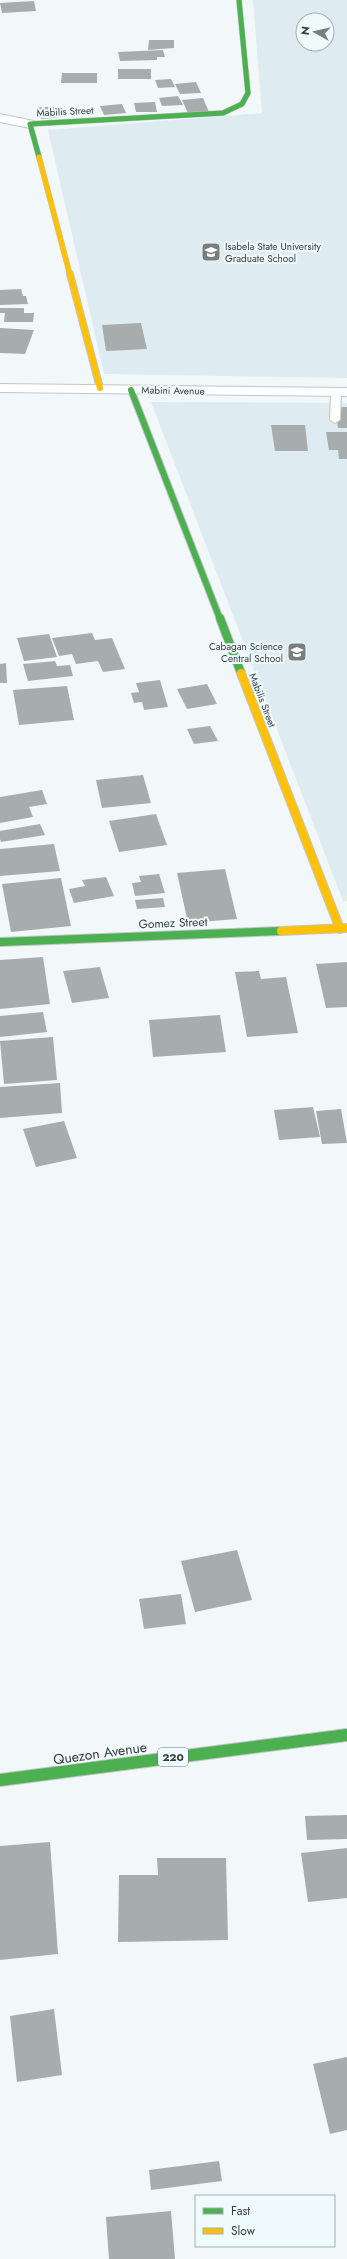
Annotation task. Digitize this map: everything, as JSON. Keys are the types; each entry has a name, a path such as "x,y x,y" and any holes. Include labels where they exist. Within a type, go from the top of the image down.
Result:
{"street":[{"name":"Mabilis Street","path":"100,388 30,124 223,112 242,104 248,93 239,0"},
{"path":"0,118 30,124"},
{"name":"Mabini Avenue","path":"0,388 341,392"},
{"name":"Mabilis Street","path":"132,390 344,928"},
{"name":"Gomez Street","path":"0,942 344,928"},
{"name":"Quezon Avenue","path":"0,1780 347,1735"}],"lane":[{"path":"335,420 341,392"}],"shaded area":[{"name":"Isabela State University Graduate School","path":"253,0 347,0 347,378 104,374 48,130 262,113"},
{"name":"Cabagan Science Central School","path":"151,402 347,403 347,901 343,901"}],"building":[{"path":"34,1 36,11 2,13 0,3"},
{"path":"149,40 174,40 174,48 148,50"},
{"path":"163,50 165,57 157,57 157,60 120,61 118,52"},
{"path":"118,69 151,69 151,79 118,79"},
{"path":"62,73 97,73 97,83 61,83"},
{"path":"171,79 175,87 158,88 155,80"},
{"path":"196,82 201,93 180,94 175,84"},
{"path":"178,96 183,105 162,106 159,98"},
{"path":"203,98 209,112 188,113 182,100"},
{"path":"155,102 157,112 136,112 134,103"},
{"path":"122,104 126,113 104,115 100,106"},
{"path":"39,107 60,107 62,117 41,119"},
{"path":"21,289 23,296 26,296 28,304 0,305 0,290"},
{"path":"0,308 24,308 24,313 34,313 33,322 4,322 5,313 0,313"},
{"path":"141,323 147,349 106,351 102,325"},
{"path":"0,328 34,330 25,354 0,353"},
{"path":"335,407 347,407 347,428 338,428"},
{"path":"271,425 305,425 308,451 275,451"},
{"path":"326,432 347,432 347,459 339,459 338,450 329,450"},
{"path":"92,633 95,640 112,638 125,669 103,672 98,661 76,664 72,654 59,656 52,638"},
{"path":"49,634 57,657 24,661 17,638"},
{"path":"55,661 57,666 70,665 73,676 28,681 23,664"},
{"path":"6,663 7,683 0,683 0,664"},
{"path":"160,680 168,707 144,710 142,702 134,703 131,693 139,692 136,683"},
{"path":"207,684 217,704 187,709 177,689"},
{"path":"67,686 74,720 19,725 13,690"},
{"path":"210,726 218,741 194,744 187,729"},
{"path":"143,775 151,803 102,808 96,780"},
{"path":"42,790 47,804 29,807 33,817 0,823 0,797"},
{"path":"156,814 167,845 119,852 109,821"},
{"path":"40,824 45,835 1,842 0,831"},
{"path":"54,844 60,871 0,876 0,849"},
{"path":"225,869 237,919 188,923 177,873"},
{"path":"159,874 165,893 135,896 132,883 141,882 139,876"},
{"path":"106,877 114,896 74,903 69,889 85,886 82,880"},
{"path":"61,878 71,926 11,932 2,884"},
{"path":"163,898 165,907 137,909 135,900"},
{"path":"43,957 50,1004 0,1009 0,960"},
{"path":"347,962 347,1007 326,1008 316,964"},
{"path":"100,967 109,998 72,1003 63,971"},
{"path":"259,971 261,979 286,977 298,1033 247,1037 235,972"},
{"path":"43,1012 47,1032 0,1037 0,1016"},
{"path":"220,1015 226,1052 153,1057 149,1020"},
{"path":"53,1037 57,1080 4,1084 0,1041"},
{"path":"60,1083 62,1113 0,1118 0,1087"},
{"path":"313,1107 320,1137 279,1140 274,1110"},
{"path":"341,1109 347,1143 322,1144 316,1111"},
{"path":"64,1121 77,1158 36,1167 23,1129"},
{"path":"237,1550 252,1600 195,1612 181,1561"},
{"path":"181,1594 186,1624 144,1629 139,1599"},
{"path":"347,1815 347,1839 307,1840 305,1816"},
{"path":"50,1842 58,1954 0,1960 0,1846"},
{"path":"347,1848 347,1898 308,1902 301,1853"},
{"path":"157,1858 226,1858 228,1940 118,1942 119,1875 158,1875"},
{"path":"54,2009 62,2075 17,2082 10,2016"},
{"path":"347,2057 347,2130 330,2134 313,2064"},
{"path":"219,2161 222,2181 151,2190 149,2170"},
{"path":"171,2211 175,2259 109,2259 106,2217"}],"traffic: fast":[{"path":"39,157 30,124 223,113 242,104 248,93 239,0"},
{"path":"131,390 241,673"},
{"path":"0,942 281,931"},
{"path":"0,1780 347,1735"}],"traffic: slow":[{"path":"39,157 100,388"},
{"path":"241,673 340,929"},
{"path":"281,931 347,928"}],"place":[{"name":"Isabela State University Graduate School","path":"211,252"},
{"name":"Cabagan Science Central School","path":"297,652"}]}
